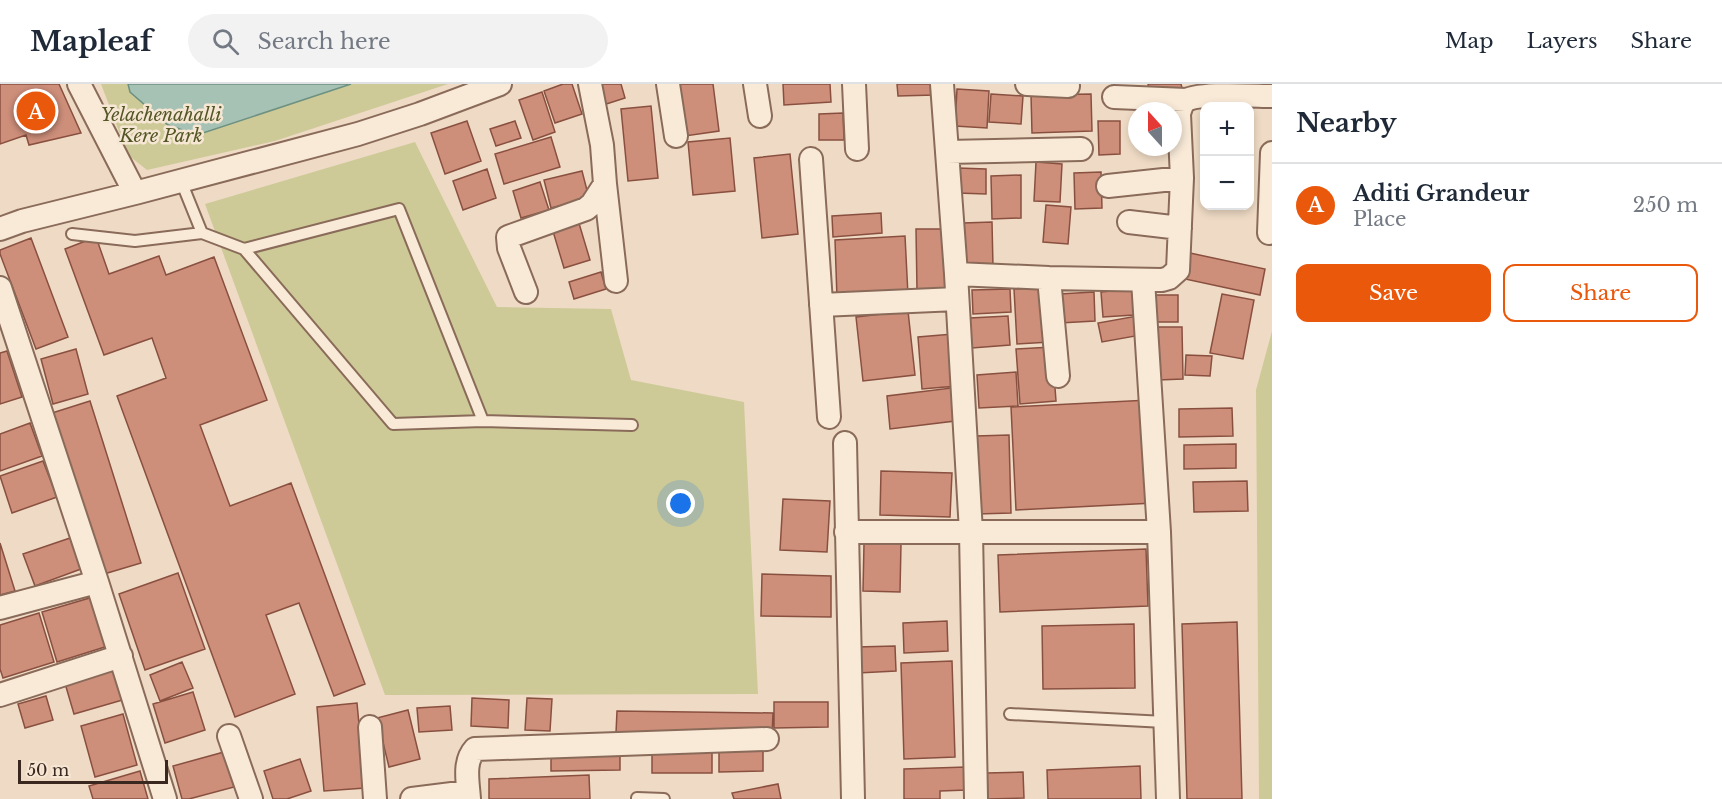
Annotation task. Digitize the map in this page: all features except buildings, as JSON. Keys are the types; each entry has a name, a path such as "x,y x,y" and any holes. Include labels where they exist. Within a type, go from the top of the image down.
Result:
{"street":[{"path":"79,84 135,193"},
{"path":"0,229 22,221 358,134 500,84"},
{"path":"590,84 602,146 616,281"},
{"path":"668,84 676,136"},
{"path":"755,84 760,116"},
{"path":"854,84 857,149"},
{"path":"942,84 971,532 976,799"},
{"path":"1027,84 1068,86"},
{"path":"1114,97 1186,100 1201,96 1272,96"},
{"path":"956,274 1143,280 1169,278 1178,270 1182,178 1179,114 1186,100"},
{"path":"947,152 1081,150"},
{"path":"1269,233 1272,153"},
{"path":"811,159 829,417"},
{"path":"1108,186 1182,178"},
{"path":"526,292 509,248 508,237 586,209 605,184"},
{"path":"1129,222 1180,228"},
{"path":"1049,278 1058,376"},
{"path":"1143,280 1159,532 1168,799"},
{"path":"0,288 121,656 165,799"},
{"path":"821,305 957,299"},
{"path":"845,443 853,799"},
{"path":"846,532 1159,532"},
{"path":"0,608 97,582"},
{"path":"0,695 121,656"},
{"path":"370,727 375,799"},
{"path":"229,736 245,798"},
{"path":"412,799 469,795 467,762 475,749 767,739"}],"lane":[{"path":"181,181 202,233"},
{"path":"244,249 399,209 483,421"},
{"path":"72,234 135,242 202,233 244,249 393,424 483,421 632,425"},
{"path":"1010,714 1165,722"},
{"path":"637,798 664,799"}],"green space":[{"name":"Yelachenahalli Kere Park","path":"101,84 448,84 275,141 147,170 128,155"},
{"path":"415,142 497,307 611,309 631,380 744,402 758,694 385,695 205,204"},
{"path":"1272,331 1272,799 1259,799 1256,390"}],"shaded area":[{"path":"128,84 351,84 197,135 168,125 130,92"}],"place":[{"name":"Aditi Grandeur","path":"36,111"}]}
